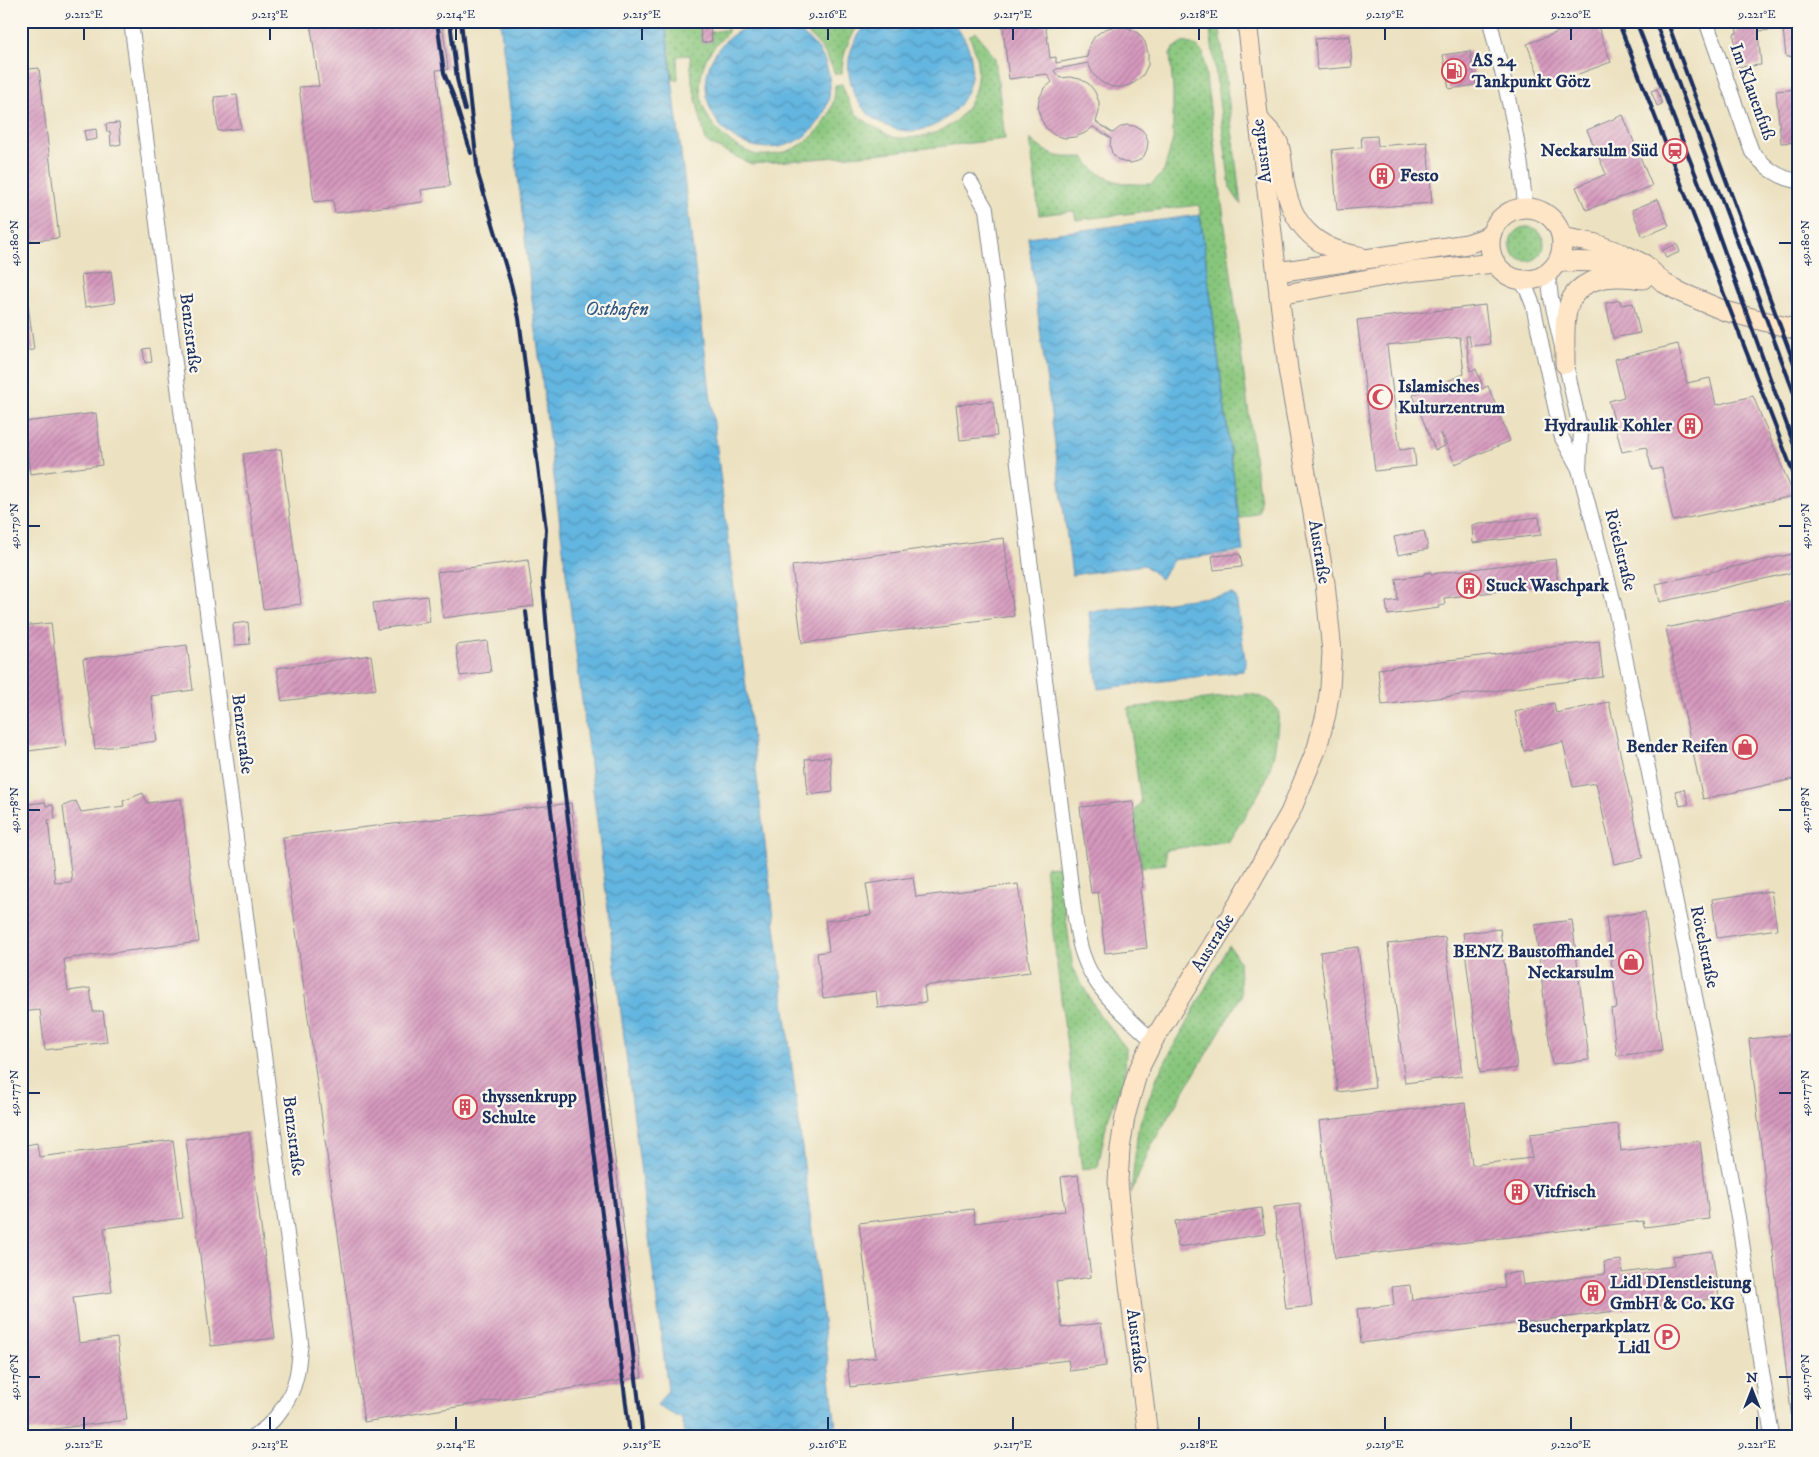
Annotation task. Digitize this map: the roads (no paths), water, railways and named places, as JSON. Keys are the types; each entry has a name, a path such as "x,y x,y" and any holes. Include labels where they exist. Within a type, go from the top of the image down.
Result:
{"main road":[{"name":"Austraße","path":"1148,1436 1118,1182 1120,1149 1125,1117 1138,1071 1153,1041 1240,900 1290,813 1317,748 1326,714 1332,652 1325,583 1288,370 1247,21"},
{"path":"1258,118 1278,143 1287,198 1303,229 1323,244 1351,255 1370,258"},
{"path":"1553,268 1561,254 1562,237 1553,219 1535,209 1525,208 1516,209 1501,218 1491,234 1490,244 1491,254 1495,263 1506,274 1520,280 1530,280 1553,268 1590,261 1600,262 1621,269 1643,279"},
{"path":"1276,272 1467,244 1491,234"},
{"path":"1562,237 1593,243 1623,254 1644,264 1664,283 1682,293 1725,310 1798,330"},
{"path":"1279,295 1407,272 1495,263"},
{"path":"1565,364 1566,316 1569,303 1576,292 1584,285 1595,280 1611,277 1643,279 1664,283"}],"street":[{"name":"Benzstraße","path":"131,21 301,1343 296,1380 280,1414 253,1436"},
{"path":"1490,21 1524,183 1525,208"},
{"name":"Im Klauenfuß","path":"1706,21 1752,152 1764,166 1785,179 1798,181"},
{"path":"970,181 986,209 1074,910 1082,954 1090,973 1101,990 1153,1041"},
{"name":"Rötelstraße","path":"1553,268 1551,298 1581,432 1579,470"},
{"name":"Rötelstraße","path":"1520,280 1527,290 1532,305 1562,438 1579,470 1614,603 1711,1074 1738,1217 1772,1436"}],"water":[{"name":"Osthafen","path":"500,21 665,21 837,1436 684,1436 682,1419 657,1406 668,1390 534,316"},
{"path":"871,21 950,21 966,42 972,64 969,86 958,106 942,121 922,130 900,130 876,120 862,107 851,85 849,63 852,47 860,33"},
{"path":"768,24 792,29 812,42 825,62 830,86 825,110 812,130 792,143 768,148 744,143 724,130 711,110 706,86 711,62 724,42 744,29"},
{"path":"1200,215 1243,551 1173,560 1161,579 1144,565 1072,575 1028,237"},
{"path":"1232,594 1236,597 1246,666 1243,671 1098,689 1089,612"}],"railway":[{"path":"437,21 444,73 471,153"},
{"path":"450,21 457,79 465,110"},
{"path":"461,21 478,174 511,284 519,318 546,529 543,582 551,680 643,1436"},
{"path":"1618,21 1798,485"},
{"path":"1636,21 1714,222 1798,456"},
{"path":"1655,21 1798,404"},
{"path":"1667,21 1798,374"},
{"path":"526,612 630,1436"}],"place":[{"name":"AS 24 Tankpunkt Götz","path":"1454,71"},
{"name":"Neckarsulm Süd","path":"1675,151"},
{"name":"Festo","path":"1382,176"},
{"name":"Islamisches Kulturzentrum","path":"1380,397"},
{"name":"Hydraulik Kohler","path":"1690,426"},
{"name":"Stuck Waschpark","path":"1469,586"},
{"name":"Bender Reifen","path":"1745,747"},
{"name":"BENZ Baustoffhandel Neckarsulm","path":"1631,962"},
{"name":"thyssenkrupp Schulte","path":"465,1107"},
{"name":"Vitfrisch","path":"1517,1192"},
{"name":"Lidl DIenstleistung GmbH & Co. KG","path":"1593,1293"},
{"name":"Besucherparkplatz Lidl","path":"1667,1337"}]}
